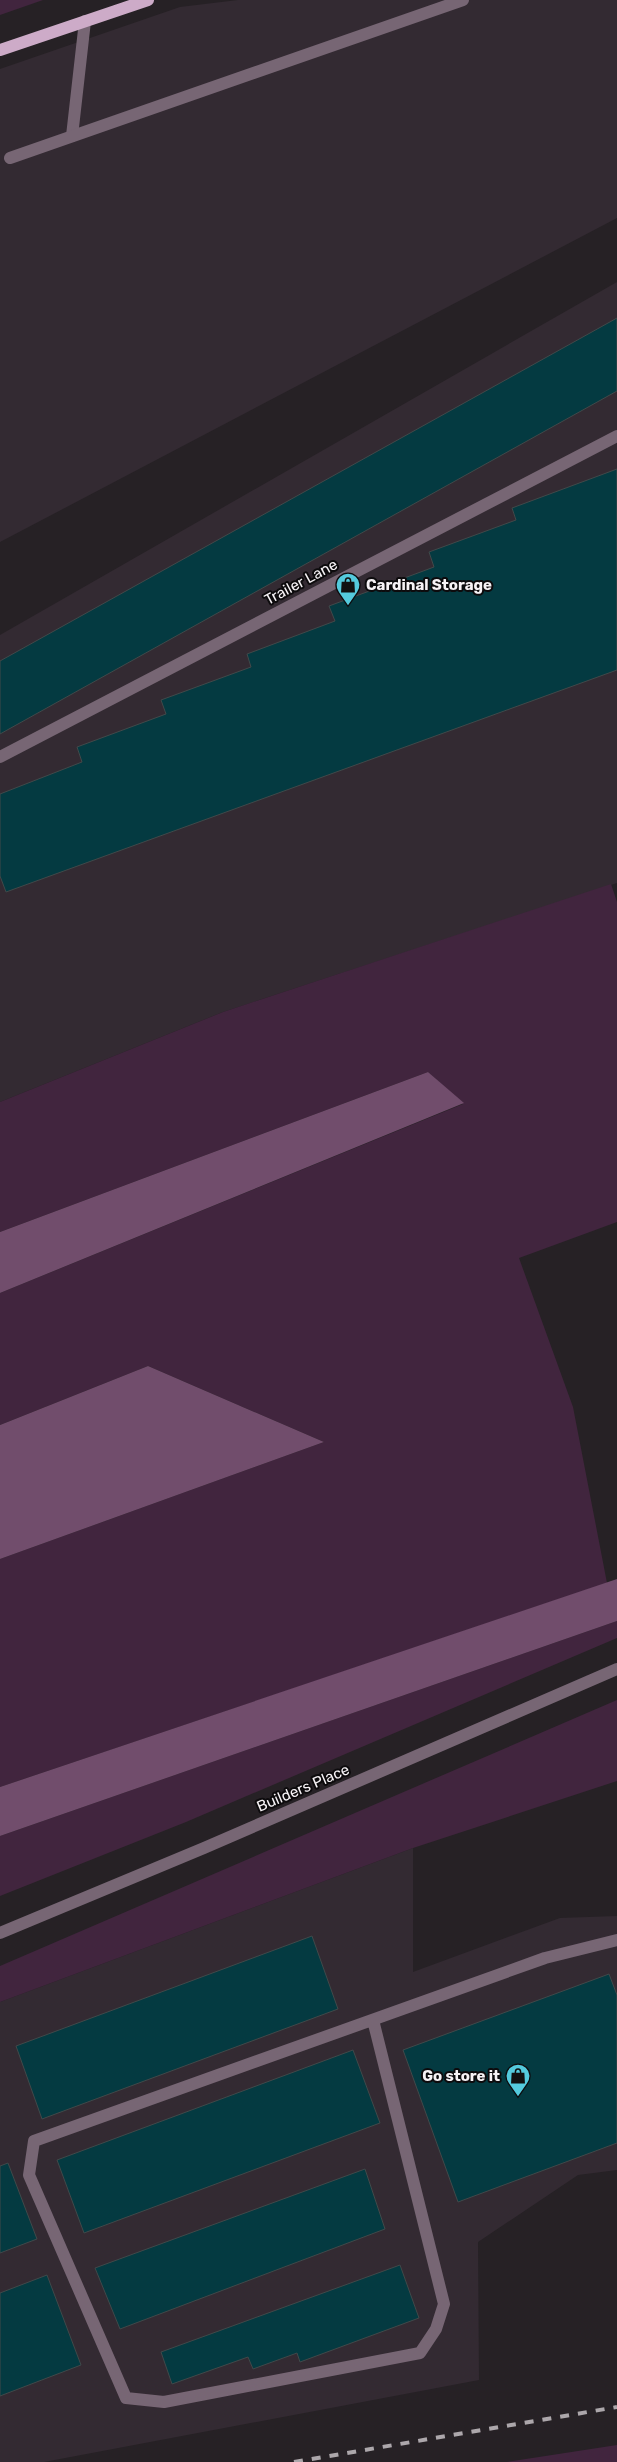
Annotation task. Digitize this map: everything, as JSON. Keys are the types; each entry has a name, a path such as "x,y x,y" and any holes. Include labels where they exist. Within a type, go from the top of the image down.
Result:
{"main road":[{"path":"0,50 148,0"}],"street":[{"path":"10,158 463,0"},
{"path":"72,136 85,21"},
{"name":"Trailer Lane","path":"0,757 617,436"},
{"name":"Builders Place","path":"0,1933 214,1844 617,1669"},
{"path":"373,2020 444,2304 436,2329 420,2353 164,2402 126,2398 29,2175 34,2141 546,1958 617,1940"}],"shaded area":[{"path":"0,0 43,0 0,15"},
{"path":"238,0 617,0 617,218 0,542 0,69 180,7"},
{"path":"617,282 617,883 223,1012 0,1102 0,635"},
{"path":"611,884 617,902 617,1222 519,1258 573,1407 607,1583 0,1787 0,1559 324,1442 148,1366 0,1425 0,1293 463,1104 428,1072 0,1232 0,1102 223,1012"},
{"path":"428,1072 464,1103 0,1293 0,1232"},
{"path":"148,1366 324,1442 0,1559 0,1425"},
{"path":"617,1579 617,1621 0,1836 0,1787"},
{"path":"617,1621 617,1638 186,1822 0,1896 0,1836"},
{"path":"617,1700 617,1781 413,1848 0,2002 0,1966"},
{"path":"413,1848 413,1972 560,1918 617,1916 617,2170 578,2175 478,2242 479,2380 44,2462 0,2462 0,2002"},
{"path":"617,2445 617,2462 507,2462"}],"building":[{"path":"617,318 617,391 0,734 0,661"},
{"path":"617,469 617,670 6,892 0,876 0,794 82,762 77,747 166,714 161,700 251,667 247,654 335,621 329,606 434,567 429,552 516,520 512,508"},
{"path":"312,1936 338,2009 42,2119 16,2046"},
{"name":"Go store it","path":"609,1974 617,1995 617,2143 458,2202 403,2050"},
{"path":"353,2050 380,2123 84,2233 57,2160"},
{"path":"8,2163 37,2239 0,2253 0,2166"},
{"path":"365,2169 385,2229 120,2329 95,2268"},
{"path":"400,2265 419,2318 300,2362 297,2353 253,2369 248,2357 172,2384 161,2352"},
{"path":"47,2275 81,2365 0,2396 0,2293"}],"railway":[{"path":"294,2462 617,2407"}],"place":[{"name":"Cardinal Storage","path":"348,606"},
{"name":"Go store it","path":"518,2097"}]}
